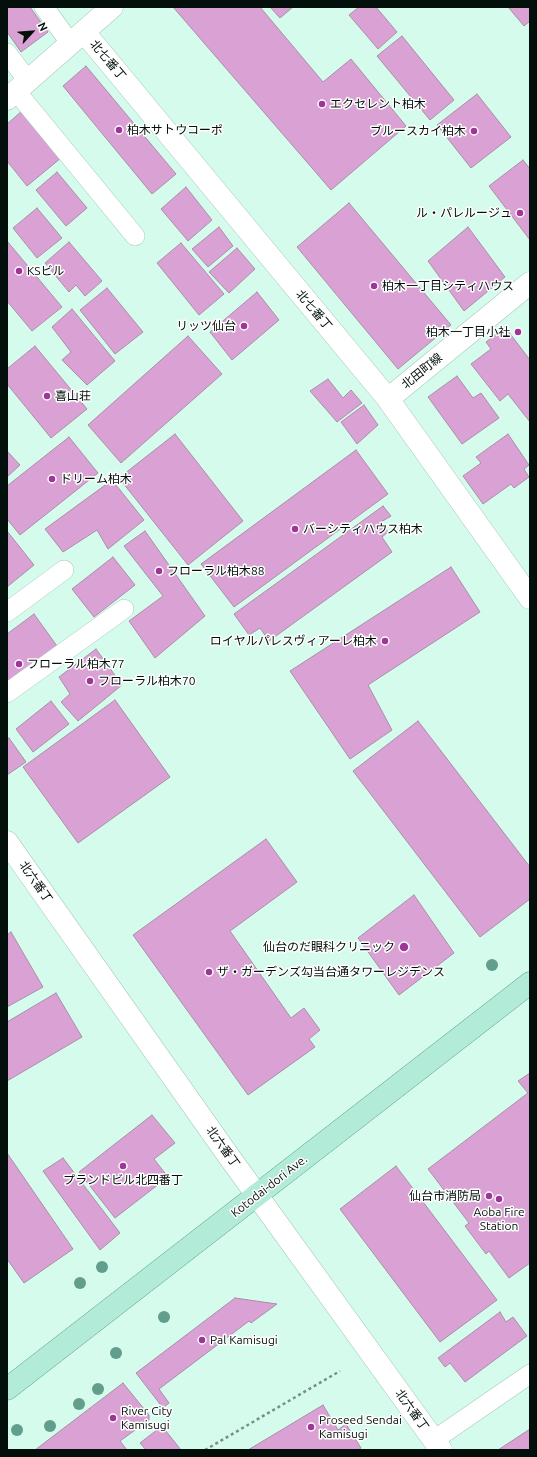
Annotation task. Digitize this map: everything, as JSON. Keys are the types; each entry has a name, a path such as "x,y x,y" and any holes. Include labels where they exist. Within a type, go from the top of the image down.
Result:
{"main road":[{"name":"Kotodai-dori Ave.","path":"7,1389 530,983"}],"street":[{"path":"17,90 78,38 108,8"},
{"name":"北七番丁","path":"78,38 388,399 530,598"},
{"name":"北田町線","path":"388,399 530,282"},
{"name":"北六番丁","path":"7,842 257,1195 437,1445"}],"lane":[{"path":"44,7 78,38"},
{"path":"7,53 17,90 135,236"},
{"path":"7,612 64,570"},
{"path":"7,693 124,609"},
{"path":"437,1445 530,1374"}],"path":[{"path":"205,1450 340,1371"}],"building":[{"path":"7,7 30,7 48,32 21,52 7,32"},
{"name":"エクセレント柏木","path":"173,7 260,7 323,82 351,59 406,126 331,190"},
{"path":"270,7 293,7 280,18"},
{"path":"359,7 376,7 397,32 378,49 349,15"},
{"path":"508,7 530,7 530,21 524,26"},
{"path":"402,36 454,100 430,120 377,56"},
{"name":"柏木サトウコーポ","path":"86,66 176,174 152,194 63,86"},
{"name":"ブルースカイ柏木","path":"477,94 511,137 471,168 437,125"},
{"path":"22,111 61,158 27,186 7,161 7,124"},
{"name":"ル・パレルージュ","path":"523,160 530,169 530,240 489,186"},
{"path":"57,172 87,208 66,226 36,190"},
{"path":"186,187 212,220 188,241 161,209"},
{"name":"柏木一丁目シティハウス","path":"349,203 451,325 398,369 297,247"},
{"path":"37,208 62,238 37,258 13,228"},
{"path":"219,227 233,246 208,267 192,249"},
{"path":"468,227 505,277 464,311 428,261"},
{"name":"KSビル","path":"7,241 62,307 32,331 7,301"},
{"path":"69,242 102,281 85,296 76,285 69,292 45,263"},
{"path":"181,243 224,294 199,315 157,263"},
{"path":"237,248 255,269 229,293 209,272"},
{"path":"107,288 143,332 115,354 80,310"},
{"name":"リッツ仙台","path":"257,292 279,320 232,360 210,332"},
{"path":"72,309 115,361 87,385 62,360 71,352 52,327"},
{"path":"505,327 530,360 530,422 508,394 500,401 471,364 491,349 486,342"},
{"path":"188,336 222,374 121,463 88,425"},
{"name":"喜山荘","path":"35,346 87,409 51,438 7,384 7,369"},
{"path":"457,376 473,398 481,393 499,418 462,444 428,397"},
{"path":"328,379 343,398 351,390 362,403 337,422 310,391"},
{"path":"364,405 378,425 357,444 341,422"},
{"path":"175,434 243,521 188,565 119,478"},
{"path":"508,434 529,465 524,469 529,477 514,488 511,484 483,504 463,476 481,463 476,457"},
{"name":"ドリーム柏木","path":"69,437 98,473 20,535 7,519 7,486"},
{"name":"バーシティハウス柏木","path":"356,450 388,494 234,607 201,564"},
{"path":"7,451 20,465 7,477"},
{"path":"112,480 144,520 108,549 97,530 63,552 45,529"},
{"path":"383,506 391,516 381,522 388,532 382,537 392,552 269,641 260,628 249,635 234,614"},
{"path":"7,531 34,565 7,587"},
{"name":"フローラル柏木88","path":"145,531 205,616 155,658 129,621 163,596 124,546"},
{"path":"113,557 135,585 94,617 72,589"},
{"name":"ロイヤルパレスヴィアーレ柏木","path":"451,567 480,612 368,685 392,730 350,759 290,671"},
{"name":"フローラル柏木77","path":"34,614 57,646 7,682 7,634"},
{"name":"フローラル柏木70","path":"96,649 122,685 78,721 61,702 70,694 59,677"},
{"path":"115,700 170,777 78,843 23,767"},
{"path":"51,701 69,724 33,752 16,729"},
{"path":"418,721 530,867 530,899 480,937 353,771"},
{"path":"9,738 26,762 7,775 7,739"},
{"name":"ザ・ガーデンズ勾当台通タワーレジデンス","path":"266,839 297,882 230,931 291,1018 304,1008 320,1030 309,1039 315,1047 248,1095 133,935"},
{"path":"414,895 454,953 399,995 358,938"},
{"path":"11,932 43,987 7,1007 7,935"},
{"path":"56,993 82,1037 7,1081 7,1022"},
{"name":"仙台市消防局","path":"530,1073 530,1263 509,1278 489,1251 486,1254 465,1226 469,1223 428,1169 528,1093 518,1081"},
{"name":"プランドビル北四番丁","path":"152,1115 175,1143 154,1159 168,1177 115,1218 79,1172"},
{"path":"7,1153 73,1249 24,1283 7,1259"},
{"path":"63,1158 120,1233 100,1250 43,1171"},
{"path":"396,1166 497,1300 440,1342 340,1209"},
{"name":"Pal Kamisugi","path":"235,1298 277,1304 251,1323 249,1321 159,1389 169,1403 163,1408 136,1373"},
{"path":"500,1312 506,1322 513,1317 527,1336 465,1382 450,1363 445,1367 438,1358"},
{"name":"River City Kamisugi","path":"123,1383 149,1415 149,1420 120,1441 127,1450 35,1450"},
{"name":"Proseed Sendai Kamisugi","path":"323,1405 338,1430 346,1424 361,1448 358,1450 248,1450"},
{"path":"162,1426 181,1450 146,1450 140,1443"},
{"path":"530,1429 530,1450 498,1450"}],"place":[{"name":"エクセレント柏木","path":"322,104"},
{"name":"柏木サトウコーポ","path":"119,130"},
{"name":"ブルースカイ柏木","path":"474,131"},
{"name":"ル・パレルージュ","path":"520,213"},
{"name":"KSビル","path":"19,271"},
{"name":"柏木一丁目シティハウス","path":"374,286"},
{"name":"リッツ仙台","path":"244,326"},
{"name":"柏木一丁目小社","path":"518,332"},
{"name":"喜山荘","path":"47,396"},
{"name":"ドリーム柏木","path":"52,479"},
{"name":"バーシティハウス柏木","path":"295,529"},
{"name":"フローラル柏木88","path":"159,571"},
{"name":"ロイヤルパレスヴィアーレ柏木","path":"385,641"},
{"name":"フローラル柏木77","path":"19,664"},
{"name":"フローラル柏木70","path":"90,681"},
{"name":"仙台のだ眼科クリニック","path":"404,947"},
{"name":"ザ・ガーデンズ勾当台通タワーレジデンス","path":"209,972"},
{"name":"プランドビル北四番丁","path":"123,1166"},
{"name":"仙台市消防局","path":"489,1196"},
{"name":"Aoba Fire Station","path":"499,1199"},
{"name":"Pal Kamisugi","path":"202,1340"},
{"name":"River City Kamisugi","path":"113,1418"},
{"name":"Proseed Sendai Kamisugi","path":"311,1427"}]}
